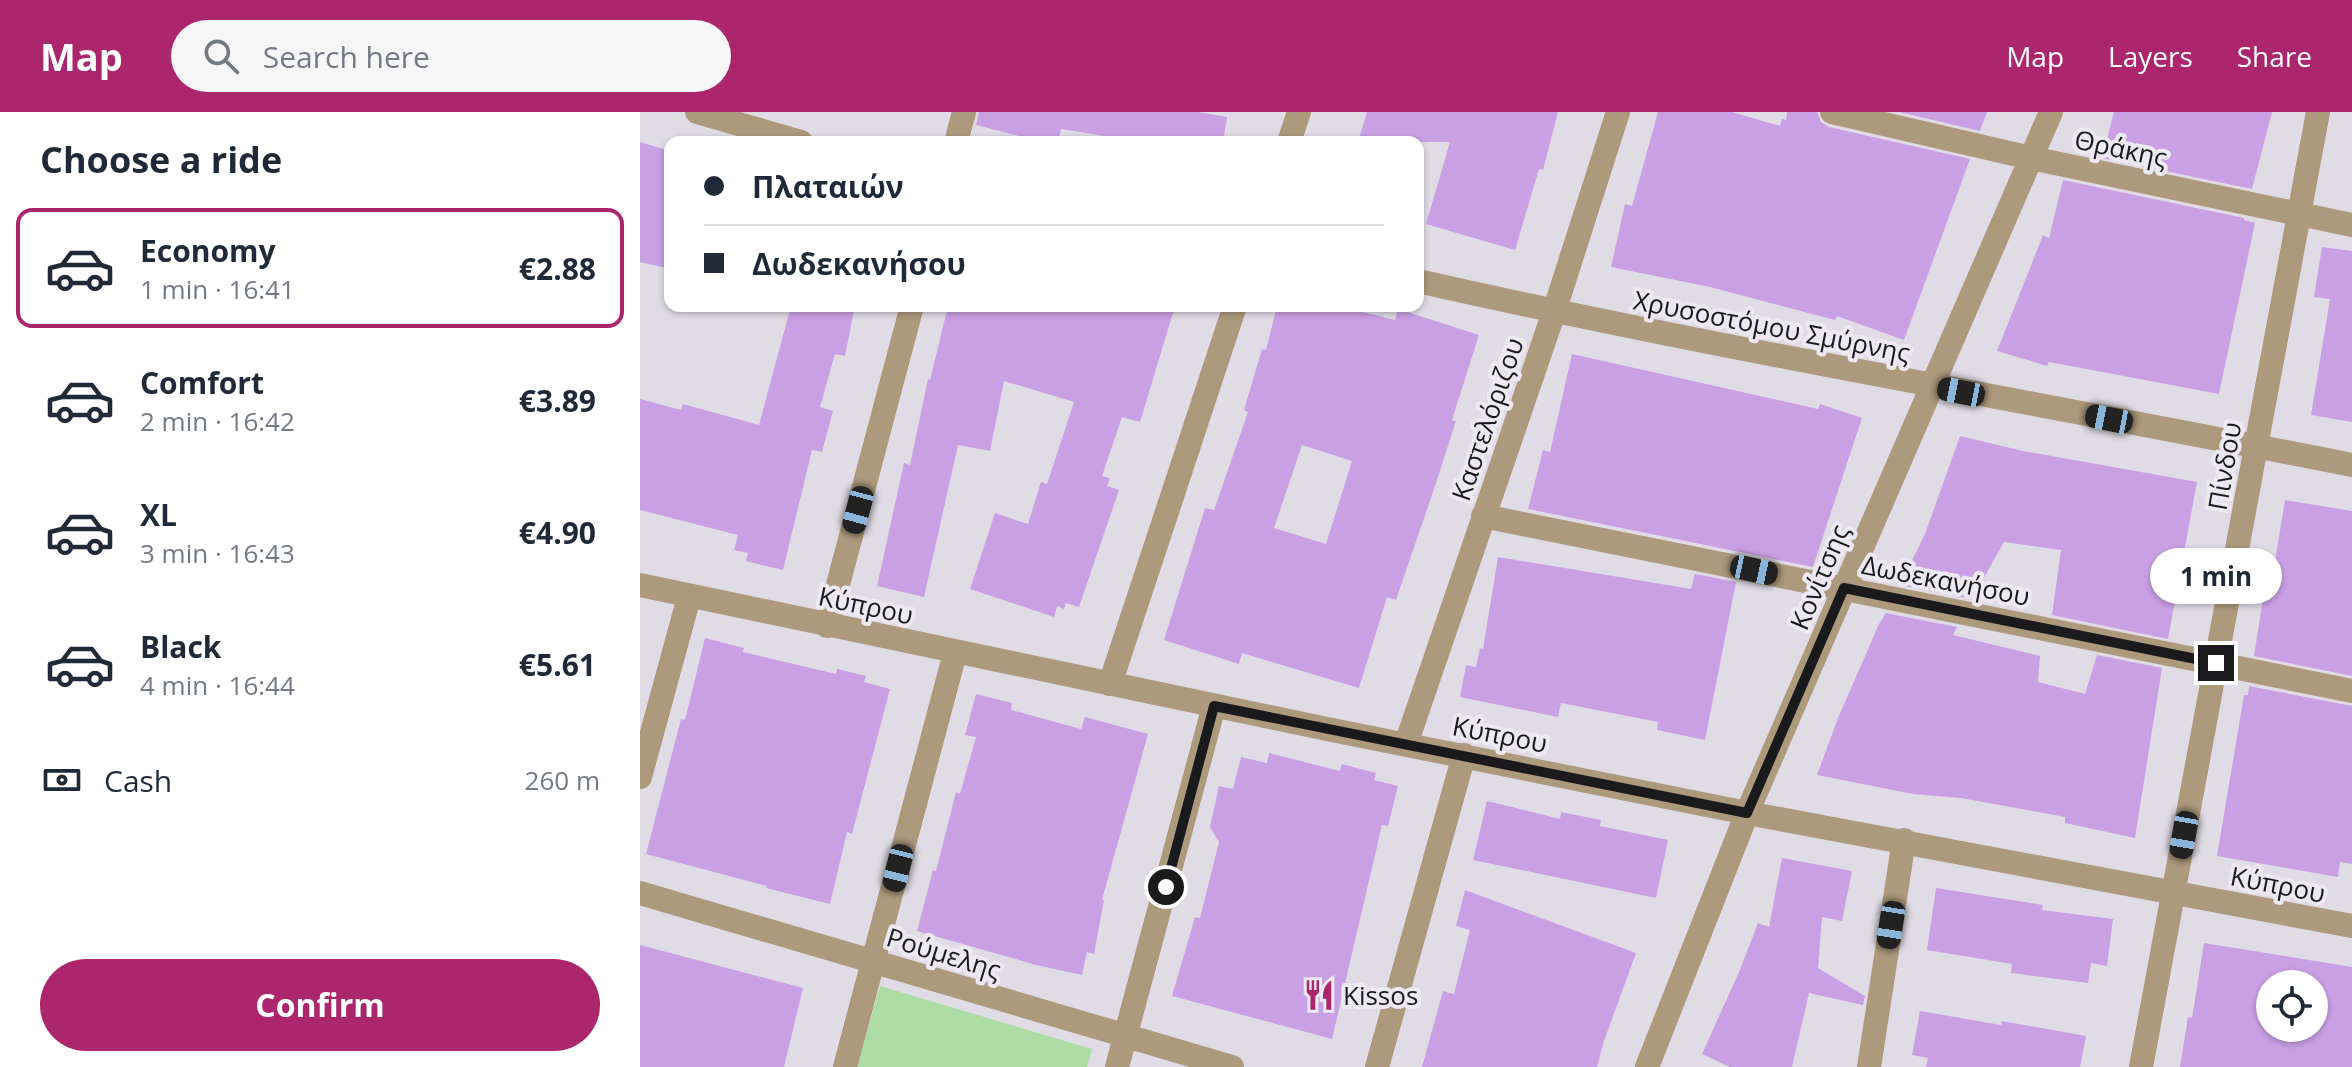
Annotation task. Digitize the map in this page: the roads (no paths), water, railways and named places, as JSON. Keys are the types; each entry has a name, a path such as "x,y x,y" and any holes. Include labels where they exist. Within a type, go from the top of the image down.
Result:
{"street":[{"path":"697,112 780,136"},
{"path":"958,136 964,112"},
{"path":"1291,136 1299,112"},
{"name":"Καστελόριζου","path":"1406,744 1554,312 1618,112"},
{"name":"Θράκης","path":"1832,112 2031,158 2352,225"},
{"name":"Κονίτσης","path":"1647,1067 1747,813 2051,112"},
{"name":"Πίνδου","path":"2141,1067 2318,112"},
{"name":"Χρυσοστόμου Σμύρνης","path":"1424,282 1554,312 2352,465"},
{"path":"827,626 910,312"},
{"path":"1110,684 1233,312"},
{"name":"Δωδεκανήσου","path":"1483,516 2352,691"},
{"name":"Κύπρου","path":"640,585 955,653 1747,813 2352,926"},
{"path":"640,777 689,597"},
{"path":"845,1067 955,653"},
{"path":"1117,1067 1214,706"},
{"path":"1377,1067 1464,755"},
{"path":"1869,1067 1904,840"},
{"name":"Ρούμελης","path":"640,893 1232,1067"}],"place":[{"name":"Kissos","path":"1319,995"}]}
